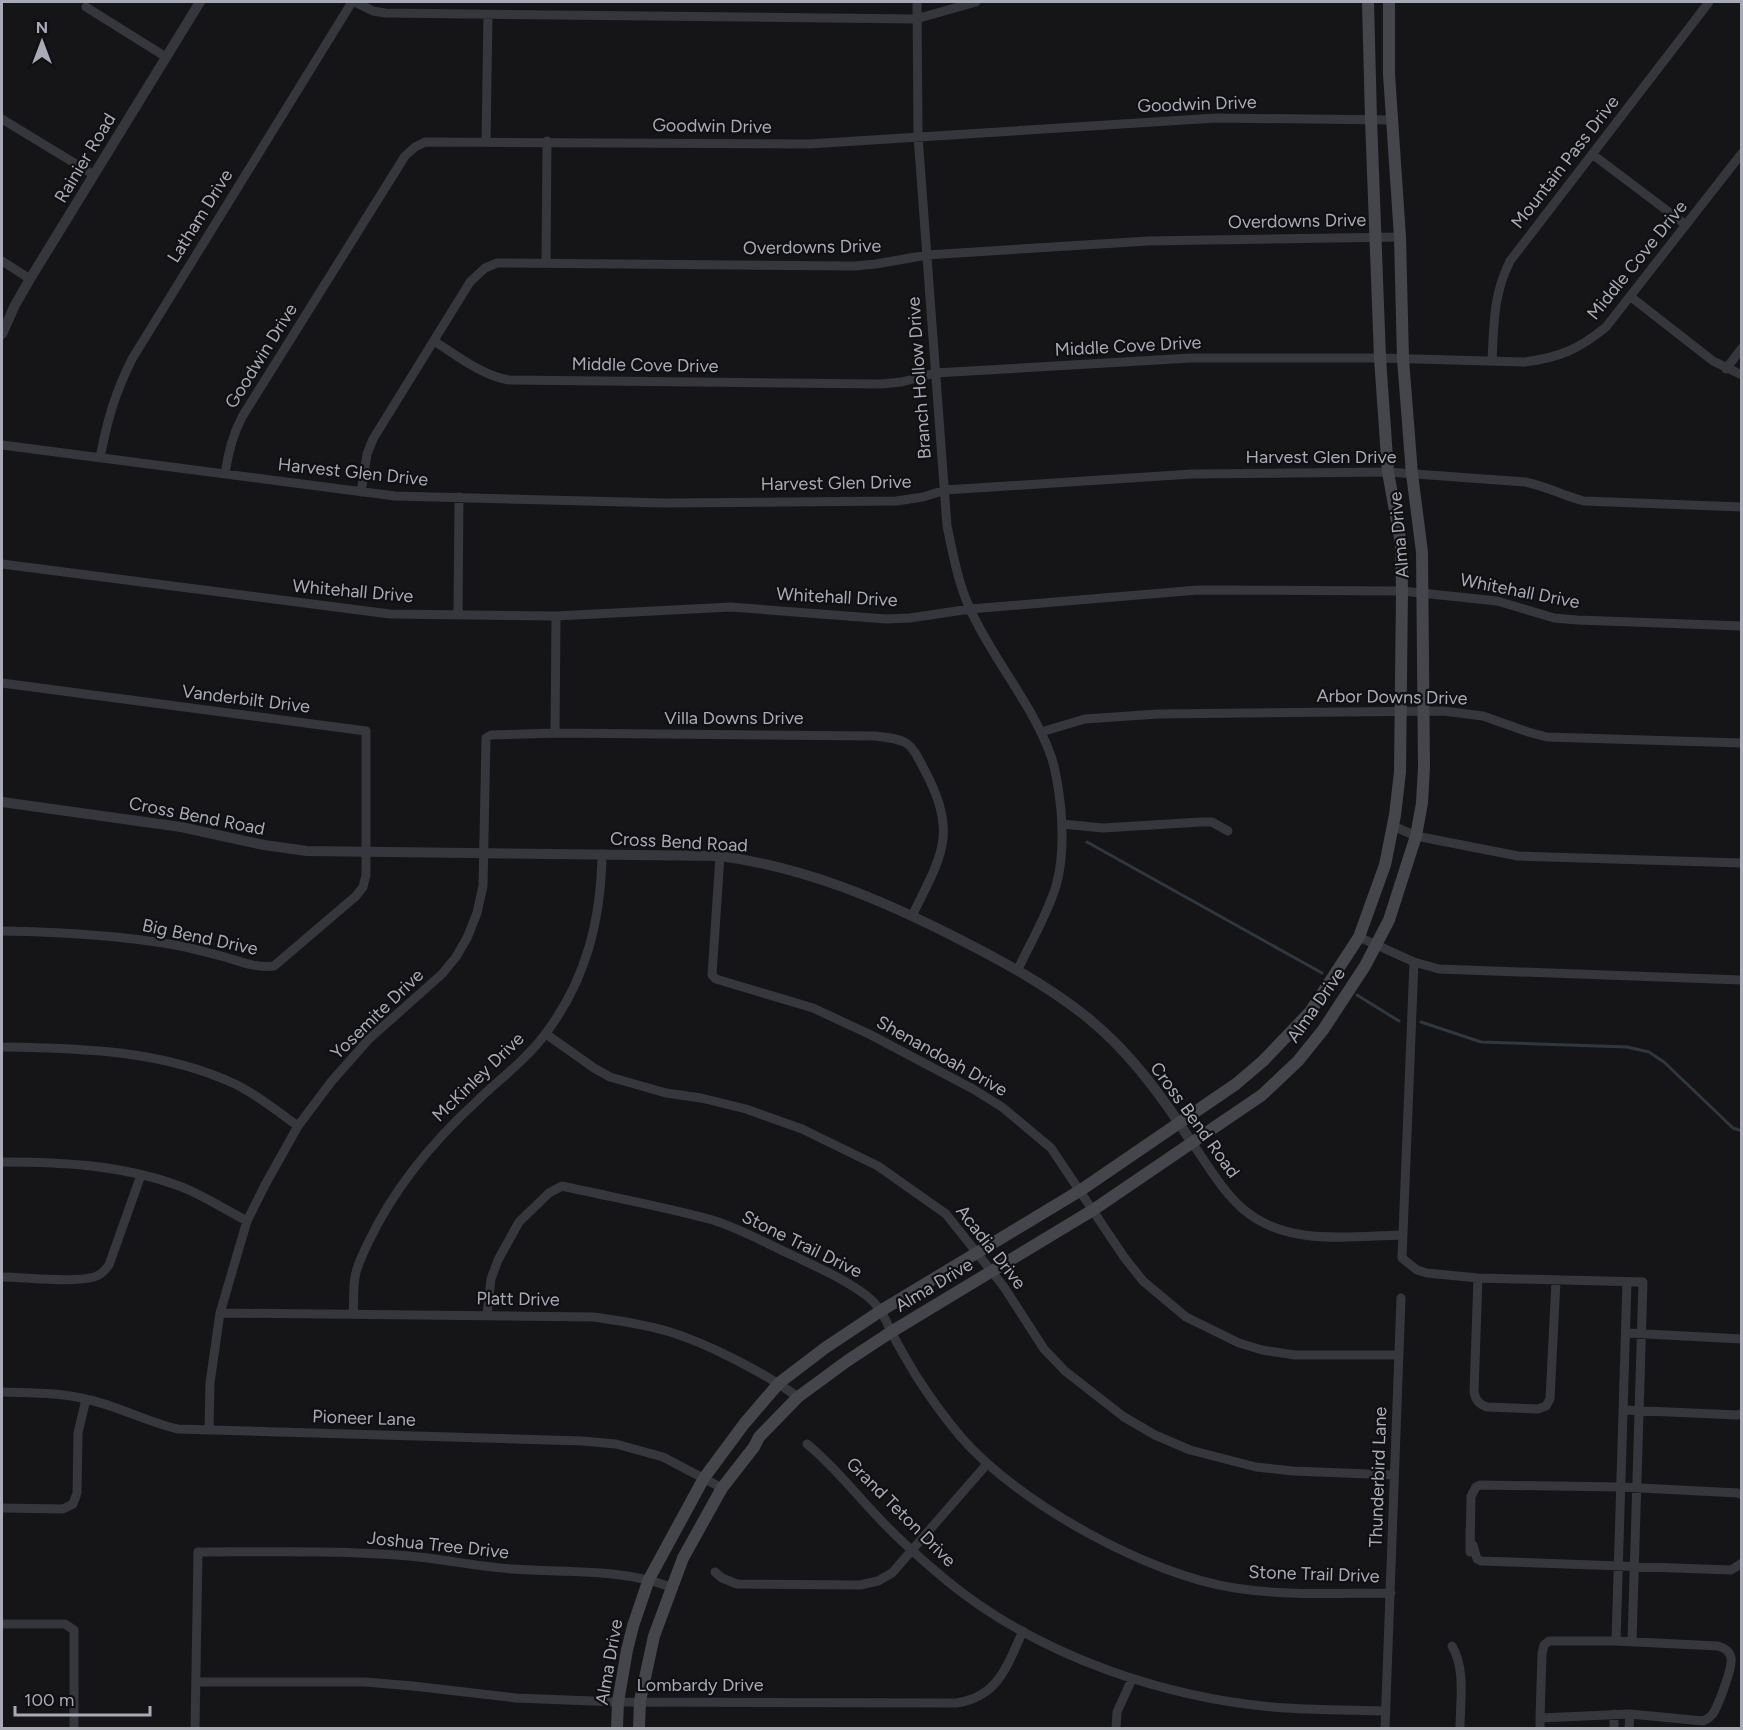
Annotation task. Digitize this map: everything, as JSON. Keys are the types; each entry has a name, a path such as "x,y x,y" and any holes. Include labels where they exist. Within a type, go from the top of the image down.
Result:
{"main road":[{"name":"Alma Drive","path":"617,1728 618,1701 633,1626 648,1579 704,1478 744,1424 779,1383 825,1348 882,1310 1081,1191 1236,1084 1285,1039 1310,1012 1359,937 1385,865 1400,772 1402,591 1401,544 1388,472 1380,358 1368,2"},
{"name":"Alma Drive","path":"639,1728 640,1701 654,1636 671,1587 683,1558 722,1488 754,1447 759,1437 798,1397 891,1332 1093,1210 1262,1095 1298,1061 1334,1015 1389,920 1416,836 1422,803 1424,712 1422,552 1412,474 1403,359 1400,237 1391,120 1389,2"}],"street":[{"name":"Rainier Road","path":"2,334 30,279 200,2"},
{"path":"353,2 385,13 916,19 976,2"},
{"name":"Latham Drive","path":"100,458 106,422 117,389 132,359 353,2"},
{"name":"Branch Hollow Drive","path":"917,2 918,136 945,490 944,505 949,535 956,568 970,609 1041,732 1052,758 1059,790 1062,824 1061,858 1055,887 1046,913 1018,969"},
{"name":"Mountain Pass Drive","path":"1492,361 1496,299 1501,280 1510,261 1709,2"},
{"path":"86,7 166,57"},
{"path":"486,141 488,15"},
{"name":"Goodwin Drive","path":"225,474 228,453 242,417 405,156 415,147 431,141 809,144 1216,118 1391,120"},
{"path":"2,119 94,175"},
{"path":"546,263 547,141"},
{"name":"Middle Cove Drive","path":"434,341 483,372 496,378 509,380 880,384 902,382 935,373 1191,358 1380,358 1524,362 1545,360 1587,343 1606,327 1742,153"},
{"path":"1592,154 1686,225"},
{"name":"Overdowns Drive","path":"361,492 367,454 374,439 470,282 485,268 497,263 855,266 927,255 1148,241 1400,237"},
{"path":"2,261 30,279"},
{"path":"1631,297 1713,361 1742,375"},
{"path":"1726,369 1742,348"},
{"name":"Harvest Glen Drive","path":"2,445 396,496 664,502 896,501 923,497 945,490 1192,474 1388,472 1525,482 1584,501 1742,507"},
{"path":"458,614 459,497"},
{"name":"Whitehall Drive","path":"2,564 362,611 556,616 731,607 886,619 910,618 970,609 1198,590 1402,591 1497,601 1554,618 1742,626"},
{"path":"555,734 556,616"},
{"name":"Vanderbilt Drive","path":"2,683 366,731 366,852"},
{"name":"Arbor Downs Drive","path":"1041,732 1085,719 1158,714 1443,711 1483,716 1547,737 1742,743"},
{"name":"Villa Downs Drive","path":"484,853 486,738 491,735 875,736 900,739 914,748 938,794 944,823 944,842 939,861 912,916"},
{"name":"Cross Bend Road","path":"2,802 181,827 275,847 307,851 720,856 750,860 821,879 873,898 1018,969 1089,1019 1152,1083 1229,1195 1244,1210 1278,1229 1315,1237 1402,1235"},
{"path":"1062,824 1103,828 1212,822 1228,831"},
{"path":"1393,826 1416,836 1518,856 1742,863"},
{"name":"Big Bend Drive","path":"2,931 66,932 115,936 177,946 248,965 274,966 356,896 363,887 366,875 366,852"},
{"name":"Yosemite Drive","path":"209,1430 210,1383 220,1312 247,1221 298,1126 331,1082 369,1039 442,974 456,957 477,913 483,886 484,853"},
{"name":"McKinley Drive","path":"353,1314 354,1280 358,1266 374,1230 397,1191 450,1125 514,1069 546,1034 565,1006 590,949 598,916 602,883 602,854"},
{"name":"Shenandoah Drive","path":"720,856 712,975 716,979 813,1008 871,1035 973,1089 1002,1107 1051,1148 1124,1257 1143,1281 1186,1317 1239,1343 1262,1350 1295,1355 1399,1355"},
{"path":"1359,937 1414,962 1439,969 1742,980"},
{"path":"1414,962 1402,1258 1417,1270 1427,1273 1478,1278 1643,1282 1632,1642"},
{"name":"Acadia Drive","path":"546,1034 610,1077 666,1093 702,1098 746,1109 802,1129 878,1166 946,1214 992,1271 1044,1348 1065,1371 1124,1417 1155,1435 1190,1450 1256,1467 1293,1472 1394,1475"},
{"path":"2,1047 112,1051 155,1059 205,1073 236,1085 257,1096 298,1126"},
{"path":"2,1162 44,1162 141,1175 185,1188 247,1221"},
{"path":"2,1277 72,1279 94,1277 102,1273 109,1265 141,1175"},
{"name":"Stone Trail Drive","path":"487,1315 491,1279 498,1260 519,1222 549,1194 562,1186 712,1220 852,1285 882,1310 891,1332 915,1374 962,1437 987,1464 1074,1526 1146,1561 1191,1577 1233,1588 1275,1592 1391,1593"},
{"path":"1478,1278 1475,1399 1487,1407 1538,1409 1546,1406 1551,1399 1556,1281"},
{"path":"1616,1641 1627,1282"},
{"name":"Thunderbird Lane","path":"1385,1728 1401,1298"},
{"path":"1627,1308 1643,1308"},
{"name":"Platt Drive","path":"220,1312 594,1317 667,1331 700,1343 779,1383 798,1397"},
{"path":"1627,1333 1742,1339"},
{"path":"1625,1375 1641,1376"},
{"name":"Pioneer Lane","path":"2,1392 86,1399 156,1424 178,1429 616,1444 663,1457 722,1488"},
{"path":"2,1508 63,1509 73,1504 77,1493 78,1432 86,1399"},
{"path":"1624,1410 1742,1414"},
{"name":"Grand Teton Drive","path":"807,1444 913,1551 972,1600 1023,1631 1064,1652 1132,1678 1175,1690 1235,1702 1285,1708 1386,1711"},
{"path":"1622,1458 1638,1459"},
{"path":"715,1572 722,1578 737,1584 861,1585 878,1581 892,1573 913,1551 987,1464"},
{"path":"1740,1494 1637,1487 1485,1484 1476,1487 1471,1496 1470,1529 1477,1559 1481,1561 1619,1564 1731,1570 1741,1564"},
{"name":"Joshua Tree Drive","path":"195,1682 198,1552 364,1552 512,1569 609,1572 648,1579 671,1587"},
{"path":"2,1624 65,1624 74,1630 74,1728"},
{"name":"Lombardy Drive","path":"195,1682 364,1682 516,1698 618,1701 944,1703 968,1701 993,1687 1003,1674 1023,1631"},
{"path":"1555,1640 1632,1642 1723,1648 1730,1654 1731,1664 1714,1711 1709,1718 1703,1721 1614,1714 1540,1723 1544,1645 1555,1640"},
{"path":"1452,1646 1459,1665 1460,1728"},
{"path":"1116,1728 1117,1712 1132,1678"},
{"path":"195,1682 195,1728"},
{"path":"1614,1714 1614,1728"},
{"path":"1629,1728 1630,1714"}],"waterway":[{"path":"1087,842 1322,973"},
{"path":"1357,995 1399,1021"},
{"path":"1421,1022 1481,1042 1627,1047 1649,1052 1664,1062 1733,1128 1742,1131"}]}
